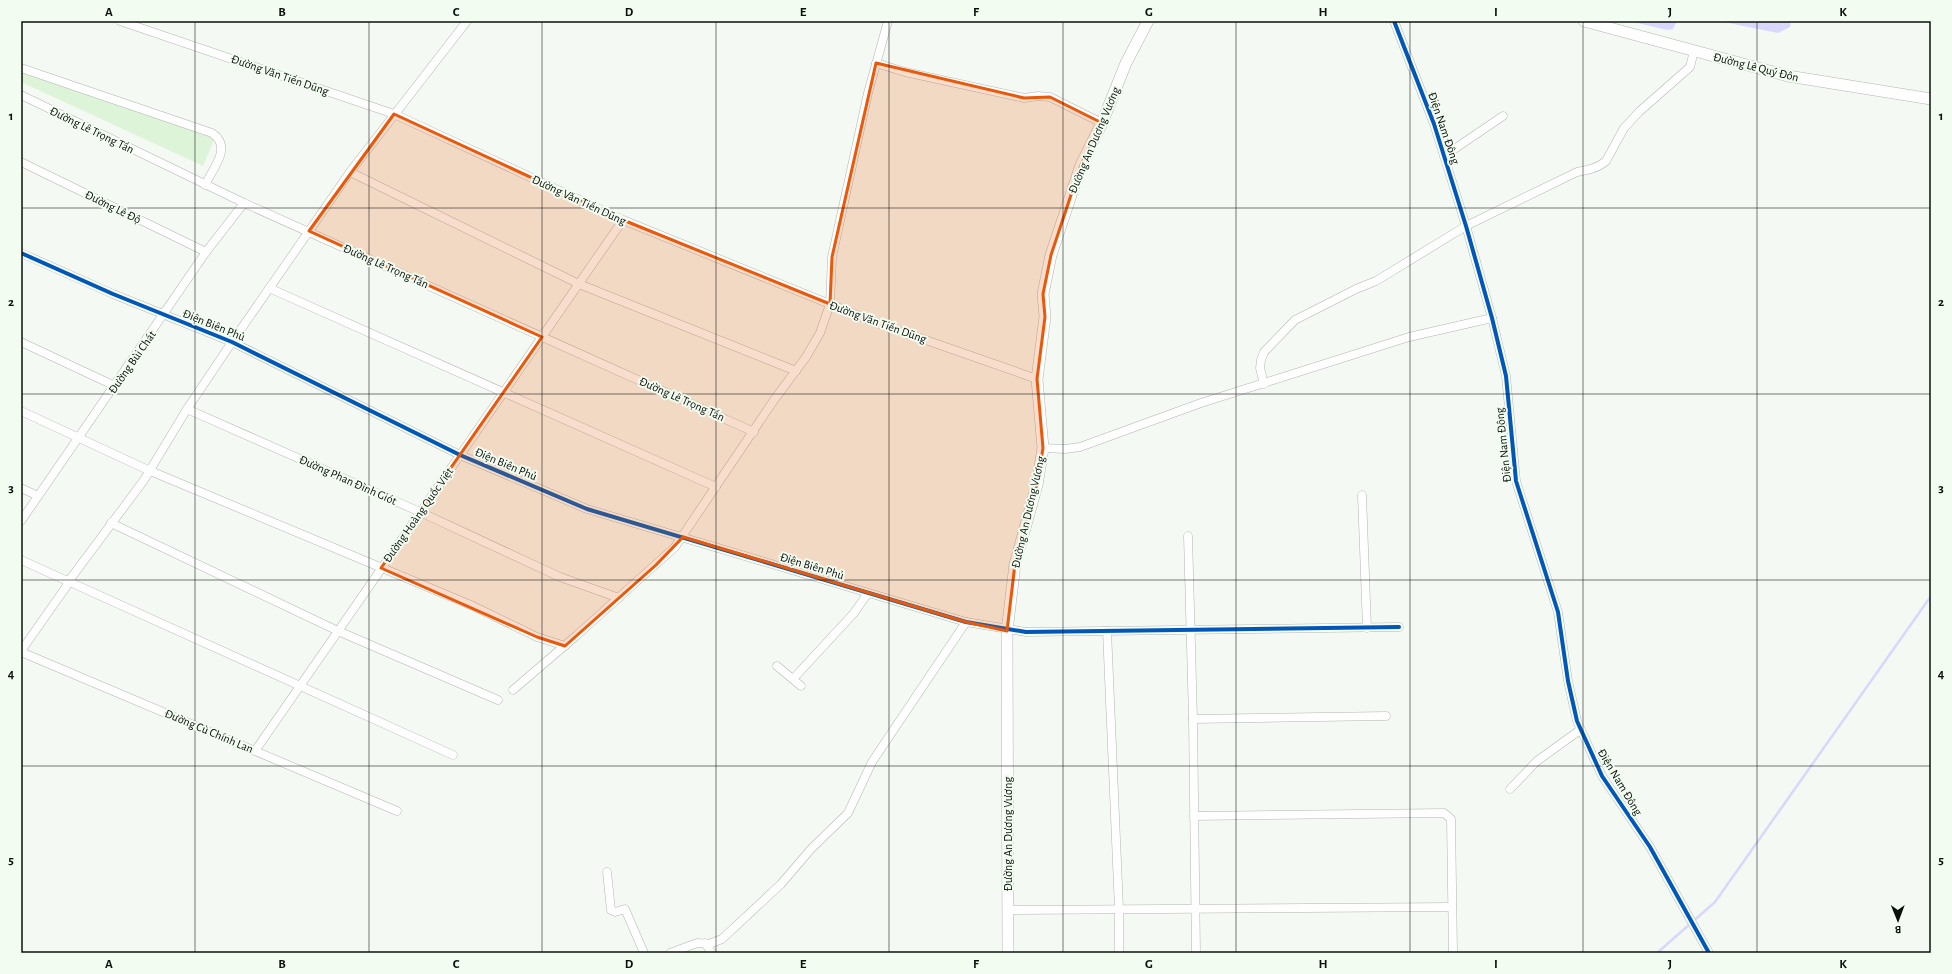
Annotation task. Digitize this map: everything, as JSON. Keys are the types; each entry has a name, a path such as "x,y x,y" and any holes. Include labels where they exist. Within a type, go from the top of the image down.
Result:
{"main road":[{"name":"Đường An Dương Vương","path":"1008,953 1007,630 1016,564 1037,485 1043,448 1037,379 1045,317 1043,294 1050,255 1081,165 1102,123 1126,63 1148,21"},
{"name":"Đường Lê Quý Đôn","path":"1584,21 1788,76 1931,99"}],"street":[{"name":"Đường Văn Tiến Dũng","path":"120,21 394,114 623,220 830,304 1037,379"},
{"path":"21,652 68,582 144,480 148,470 187,409 350,172 467,21"},
{"path":"513,690 671,551 683,537 774,400 796,371 820,333 830,304 832,257 876,64 888,21"},
{"name":"Điện Nam Đông","path":"1396,22 1434,124 1466,226 1492,318 1506,376 1516,482 1558,612 1568,681 1580,730 1602,776 1650,848 1709,953"},
{"path":"1264,384 1260,368 1264,352 1296,320 1356,289 1376,281 1466,226 1577,172 1593,169 1602,165 1606,161 1624,128 1640,111 1690,67 1694,51"},
{"path":"876,64 905,72 1024,98 1038,96 1050,97 1102,123"},
{"path":"21,68 212,133 219,137 222,148 221,154 205,185"},
{"name":"Đường Lê Trọng Tấn","path":"21,95 244,203 754,432"},
{"path":"1444,156 1503,116"},
{"name":"Đường Lê Độ","path":"21,162 206,252"},
{"path":"350,172 579,284 796,371"},
{"name":"Đường Bùi Chát","path":"21,522 206,252 244,203"},
{"name":"Đường Hoàng Quốc Việt","path":"255,751 623,220"},
{"name":"Điện Biên Phủ","path":"21,253 164,315 232,342 460,456 587,509 966,622 1026,632 1399,627"},
{"path":"269,288 716,487"},
{"path":"1043,448 1065,449 1080,447 1201,403 1409,337 1492,318"},
{"path":"21,342 115,386"},
{"name":"Đường Phan Đình Giót","path":"187,409 420,512 560,576 619,598"},
{"path":"21,411 148,470 473,606 537,637 564,646"},
{"path":"21,488 38,496"},
{"path":"1362,495 1366,628"},
{"path":"111,523 338,631 498,700"},
{"path":"1188,536 1193,719 1196,953"},
{"path":"21,560 452,755"},
{"path":"793,679 854,613 868,593"},
{"path":"670,953 697,943 705,943 722,939 781,884 811,849 848,813 872,762 966,622"},
{"path":"1107,631 1119,909 1119,953"},
{"name":"Đường Cù Chính Lan","path":"21,652 396,811"},
{"path":"777,666 801,686"},
{"path":"1193,719 1386,716"},
{"path":"1510,789 1537,761 1580,730"},
{"path":"1194,816 1444,813 1451,819 1453,953"},
{"path":"607,872 612,911 625,909 644,953"},
{"path":"1008,910 1195,910 1452,907"},
{"path":"705,943 712,953"}],"highlighted area":[{"path":"876,63 1024,98 1050,97 1102,123 1081,165 1051,255 1043,294 1045,317 1037,379 1043,448 1037,485 1015,564 1007,631 966,622 683,537 656,565 565,646 537,637 381,568 542,337 309,231 394,114 623,220 830,304 832,257"}],"green space":[{"path":"21,71 215,138 203,166 21,82"}],"water":[{"path":"1629,21 1677,21 1673,29 1667,30"},
{"path":"1719,21 1791,21 1790,27 1778,33"}],"waterway":[{"path":"1657,953 1715,902 1931,596"}],"cycle path":[{"path":"1394,21 1434,124 1466,226 1492,318 1506,376 1516,481 1558,612 1568,681 1577,721 1602,776 1650,847 1709,953"},
{"path":"21,253 113,294 232,342 460,455 587,509 966,622 1026,632 1399,627"}]}
